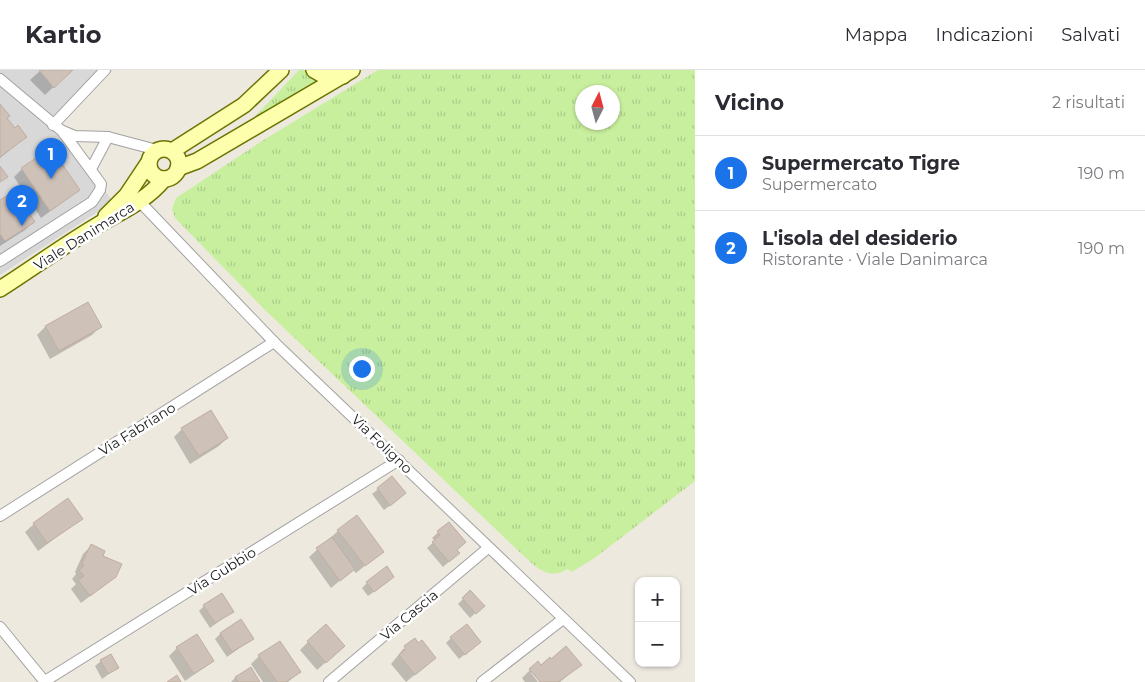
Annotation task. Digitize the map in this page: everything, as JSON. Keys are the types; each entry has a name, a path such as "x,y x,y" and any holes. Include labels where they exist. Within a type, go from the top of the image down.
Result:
{"main road":[{"path":"98,225 159,155 244,104 281,70"},
{"path":"314,70 321,74 348,73"},
{"path":"159,155 178,158 178,168 197,161 348,73"},
{"path":"159,155 155,176 164,179"},
{"name":"Viale Danimarca","path":"0,289 98,225 140,202 164,179 173,176 178,168"}],"street":[{"path":"57,128 106,70"},
{"path":"0,79 57,128 91,169 108,137"},
{"path":"57,128 75,136 108,137 159,155"},
{"name":"Viale Danimarca","path":"0,261 92,202 100,190 101,184 91,169"},
{"name":"Via Foligno","path":"140,202 274,342 630,682"},
{"name":"Via Fabriano","path":"0,516 274,342"},
{"name":"Via Gubbio","path":"45,682 399,460"},
{"name":"Via Cascia","path":"329,682 488,548"},
{"path":"482,682 563,619"},
{"path":"0,627 45,682"}],"shaded area":[{"path":"0,70 113,70 60,124 113,202 0,275"}],"green space":[{"path":"299,70 306,70 318,82 244,128"},
{"path":"378,70 695,70 695,481 596,557 572,572 568,569 556,573 541,570 527,559 266,311 175,218 172,209 176,198 262,141"}],"building":[{"path":"39,70 73,70 54,88"},
{"path":"0,104 10,116 7,118 15,128 18,125 27,137 0,157"},
{"path":"51,148 80,190 50,211 21,168"},
{"path":"0,166 8,177 0,182"},
{"path":"15,191 35,222 5,241 0,234 0,200"},
{"path":"88,302 102,327 59,351 45,326"},
{"path":"211,410 228,438 199,456 181,428"},
{"path":"392,476 406,493 390,506 377,488"},
{"path":"68,498 83,519 47,543 33,523"},
{"path":"357,515 384,552 365,566 337,530"},
{"path":"449,522 466,542 457,550 460,553 449,562 432,542 440,535 437,531"},
{"path":"332,537 355,569 340,581 316,548"},
{"path":"91,544 105,551 103,556 122,564 116,577 90,596 78,580 84,576 79,570 84,566 82,563"},
{"path":"387,566 394,577 374,592 366,582"},
{"path":"470,590 485,606 476,614 462,598"},
{"path":"222,593 234,612 215,623 203,605"},
{"path":"241,619 254,639 232,652 220,633"},
{"path":"326,624 345,646 326,663 307,641"},
{"path":"467,624 481,642 465,655 450,637"},
{"path":"197,634 214,661 194,674 176,647"},
{"path":"415,638 418,643 422,640 436,658 415,675 399,655 406,649 404,646"},
{"path":"280,641 301,672 286,682 277,682 258,655"},
{"path":"566,646 582,665 558,682 540,682 529,669 538,661 541,665 550,657 551,659"},
{"path":"111,654 119,668 108,674 100,660"},
{"path":"251,667 260,682 238,682 235,677"},
{"path":"177,675 181,682 167,682"}],"place":[{"name":"Supermercato Tigre","path":"51,179"},
{"name":"L'isola del desiderio","path":"22,226"}]}
